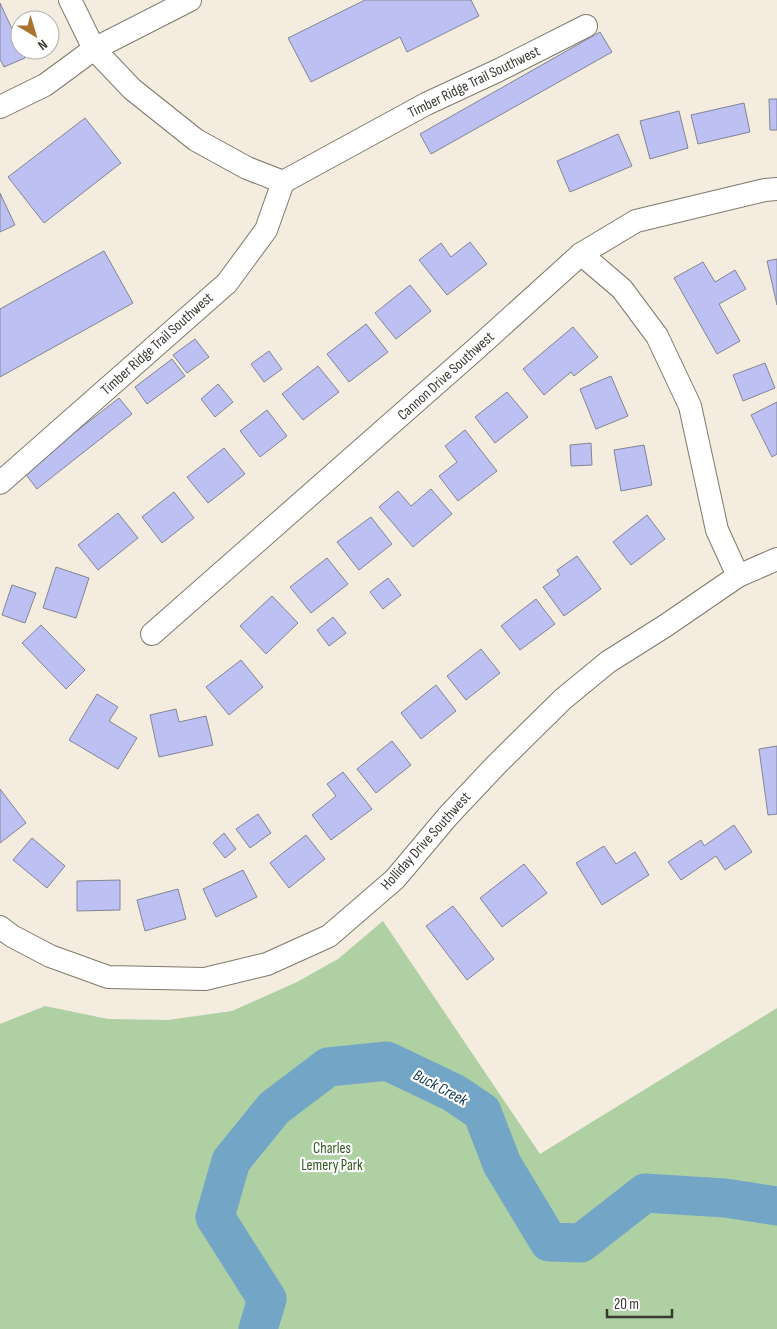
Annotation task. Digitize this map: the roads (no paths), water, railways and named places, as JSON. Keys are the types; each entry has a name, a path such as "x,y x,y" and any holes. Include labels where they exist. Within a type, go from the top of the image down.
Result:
{"street":[{"path":"70,0 94,49 132,90 196,140 247,168 284,182"},
{"path":"1,104 45,86 94,49 190,0"},
{"name":"Timber Ridge Trail Southwest","path":"0,483 227,283 266,230 284,182 426,104 586,26"},
{"name":"Cannon Drive Southwest","path":"152,634 478,348 581,254 636,221 765,190 777,189"},
{"path":"581,254 622,289 657,336 690,406 717,530 738,576"},
{"name":"Holliday Drive Southwest","path":"0,927 12,936 50,956 108,976 205,979 268,964 329,936 396,879 448,816 497,764 563,699 608,662 738,576 777,559"}],"waterway":[{"name":"Buck Creek","path":"258,1329 267,1299 215,1217 231,1161 274,1108 328,1067 387,1061 454,1093 482,1112 502,1164 549,1242 581,1243 645,1193 725,1198 777,1206"}],"park label":[{"name":"Charles Lemery Park","path":"332,1156"}]}
